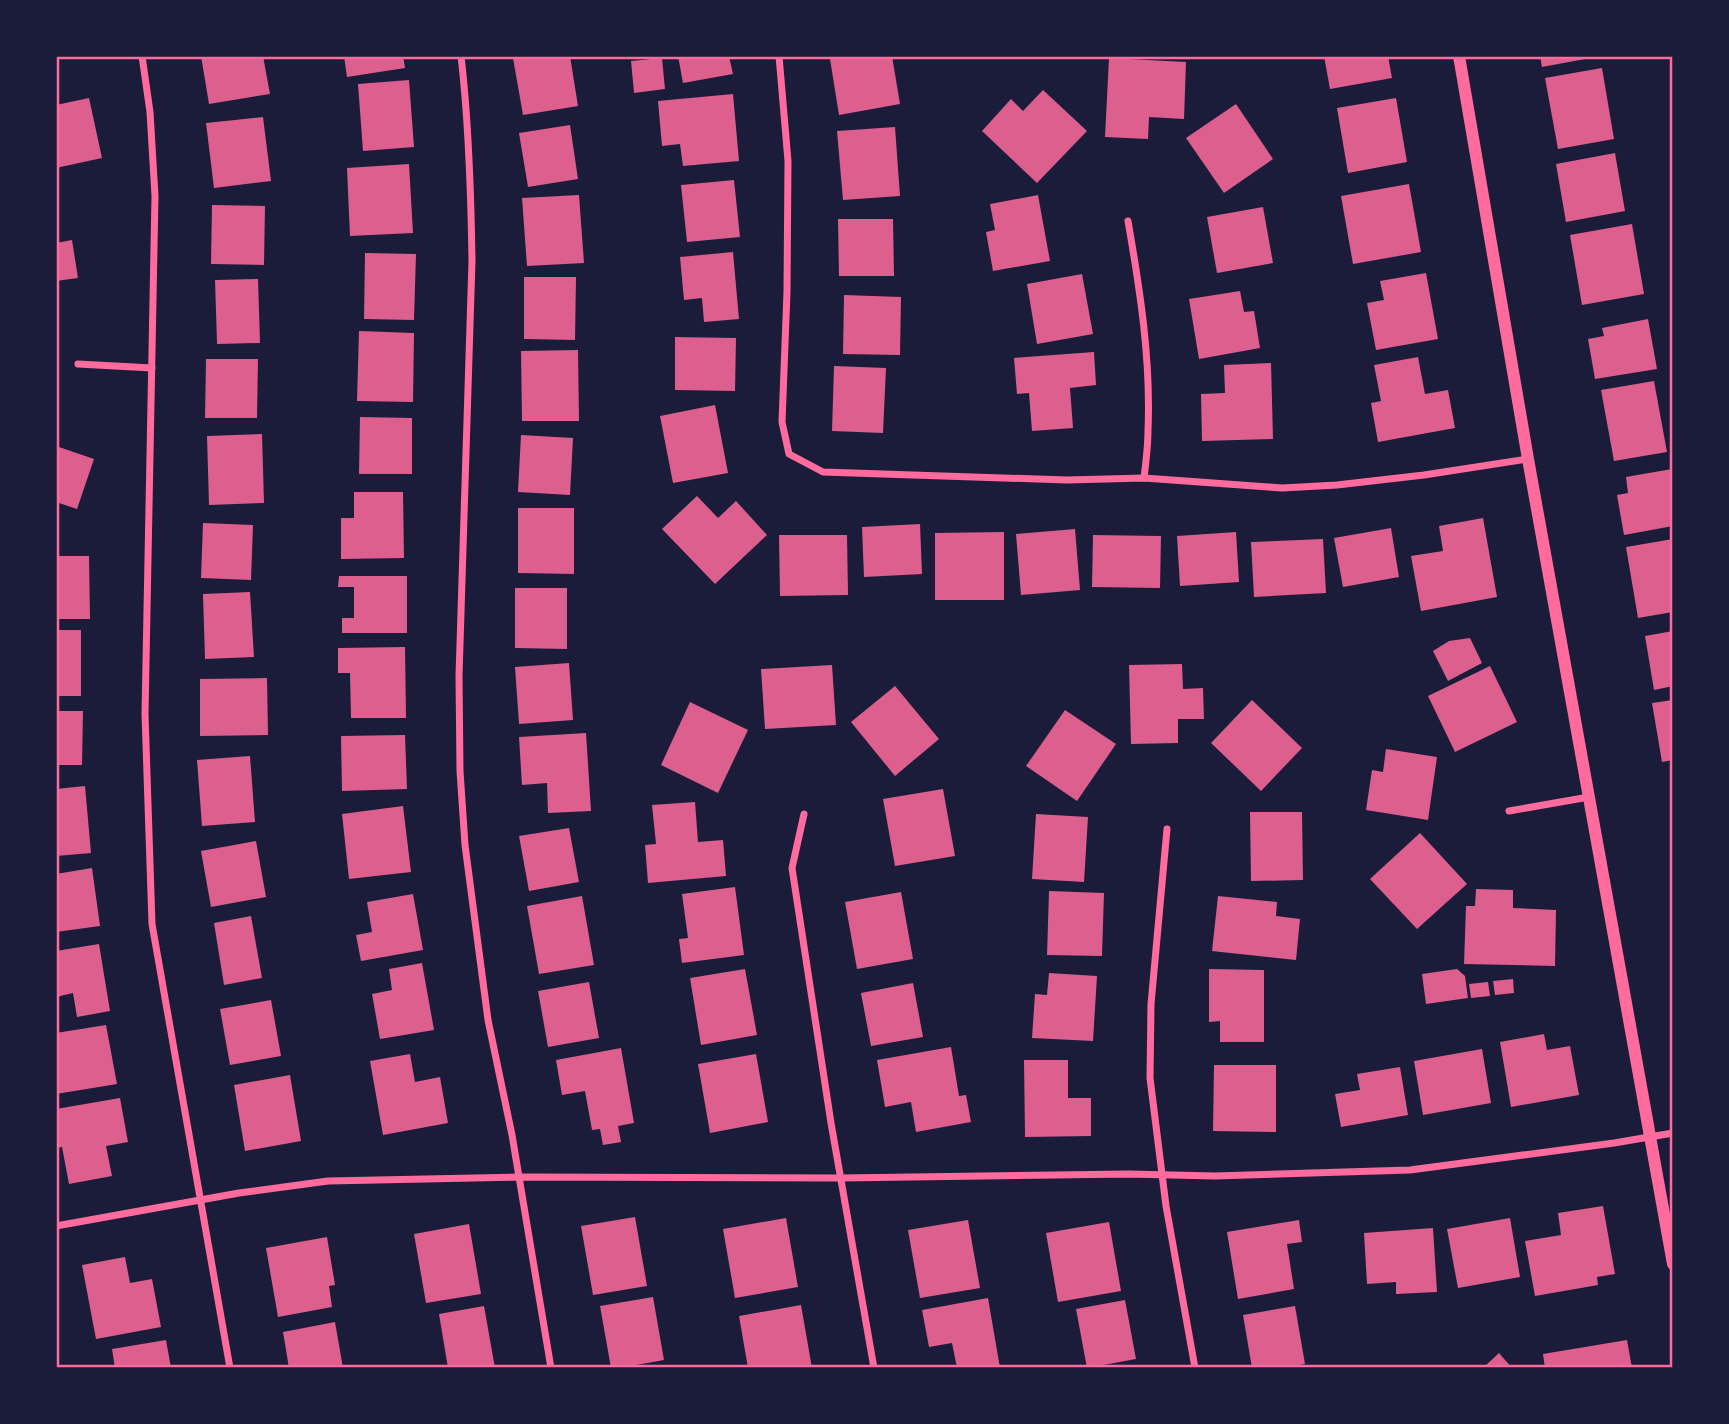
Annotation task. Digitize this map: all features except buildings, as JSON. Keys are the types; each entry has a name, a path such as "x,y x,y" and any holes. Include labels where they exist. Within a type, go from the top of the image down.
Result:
{"street":[{"path":"142,56 150,112 155,197 145,714 152,924 230,1368"},
{"path":"461,56 470,168 471,261 459,676 460,771 465,845 485,996 551,1368"},
{"path":"779,56 788,161 782,422 789,454 822,471 1067,480 1144,478 1282,488 1350,484 1528,459"},
{"path":"1459,56 1528,459 1673,1264"},
{"path":"1128,221 1139,284 1147,363 1148,430 1144,478"},
{"path":"78,364 152,368"},
{"path":"1509,811 1589,797"},
{"path":"804,814 792,868 831,1122 874,1368"},
{"path":"1167,829 1151,1004 1150,1078 1166,1206 1195,1368"},
{"path":"56,1226 201,1199 328,1181 518,1177 1215,1175 1410,1170 1673,1133"}]}
